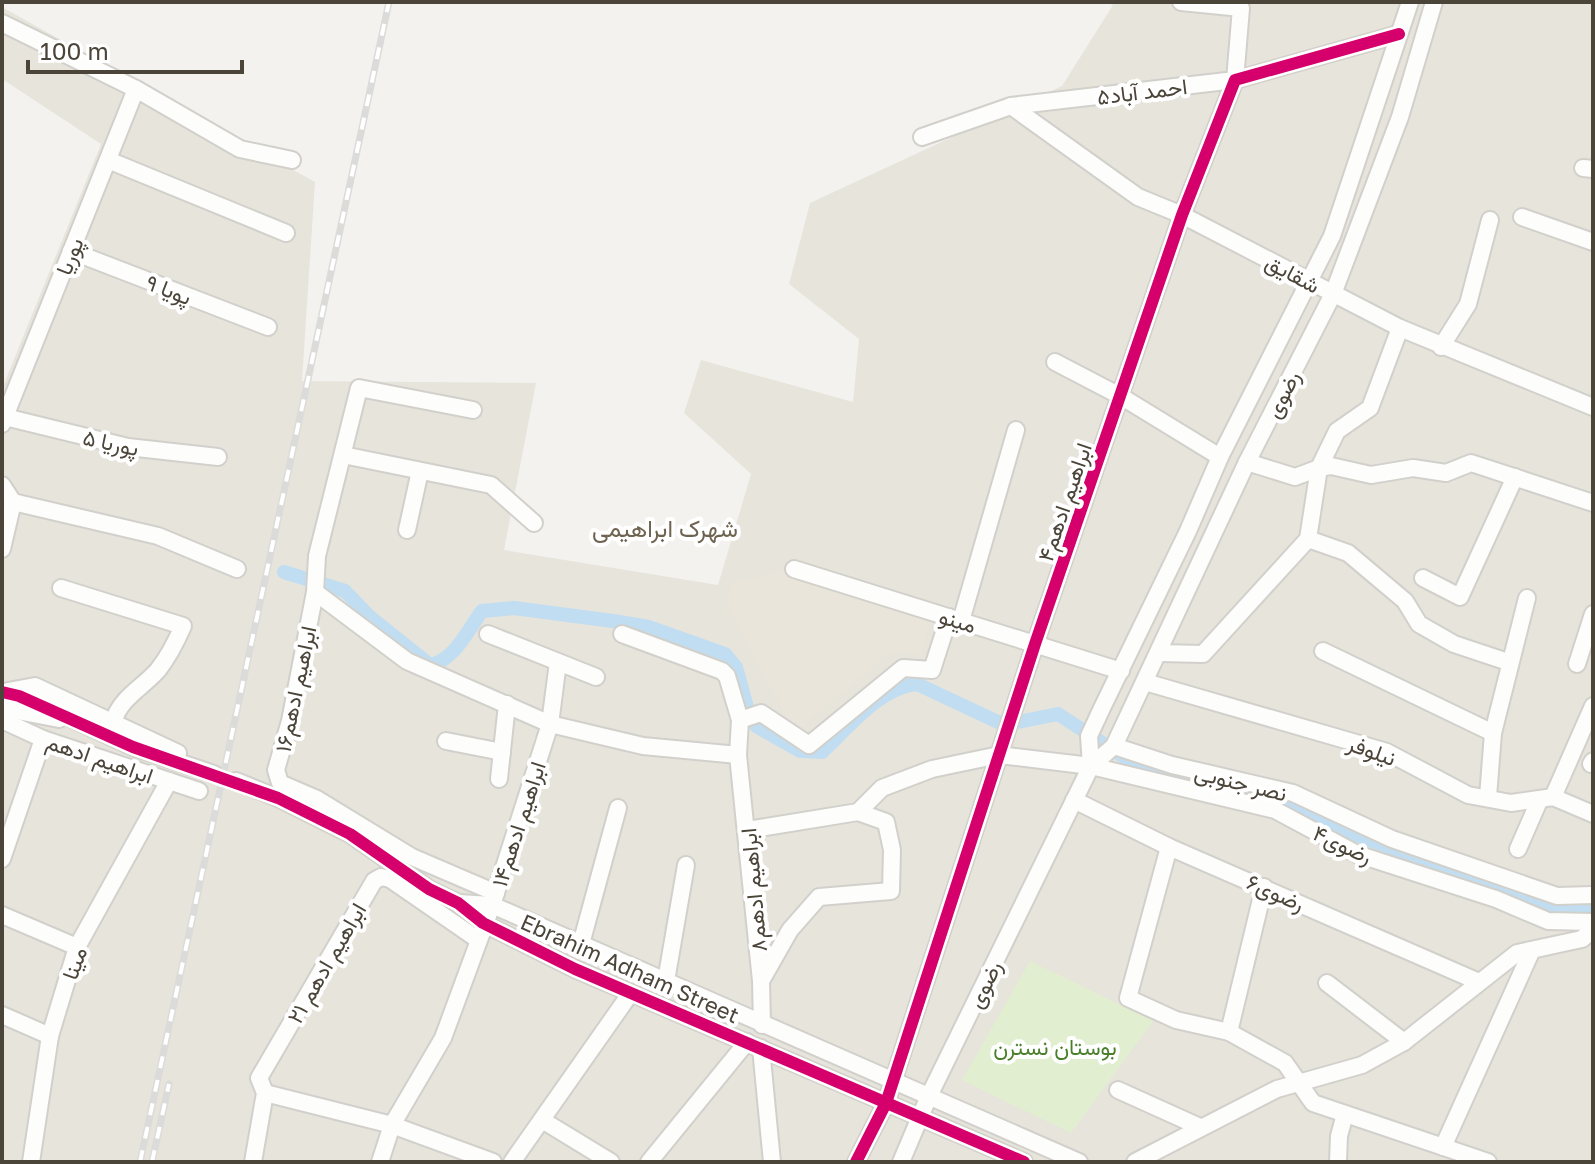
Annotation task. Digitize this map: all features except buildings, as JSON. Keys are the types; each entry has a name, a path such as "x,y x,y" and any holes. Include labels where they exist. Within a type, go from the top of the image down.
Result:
{"street":[{"path":"1181,2 1241,8 1235,80 1399,34"},
{"name":"رضوی","path":"1091,766 1089,736 1188,531 1220,457 1332,236 1410,2"},
{"name":"رضوی","path":"901,1162 929,1096 1074,800 1091,766 1114,746 1247,462 1333,294 1400,117 1434,2"},
{"path":"2,23 136,89 240,149 292,160"},
{"name":"احمد آباد۵","path":"922,137 1011,106 1235,80"},
{"name":"ابراهیم ادهم۴","path":"856,1162 894,1081 1035,644 1182,215 1235,80"},
{"name":"پوریا","path":"3,420 136,89"},
{"name":"شقایق","path":"1011,106 1138,197 1182,215 1441,347 1593,407"},
{"path":"108,160 286,233"},
{"path":"1522,217 1593,242"},
{"path":"1441,347 1468,304 1490,220"},
{"name":"پویا ۹","path":"71,251 268,327"},
{"path":"1159,653 1203,654 1308,539 1319,468 1337,431 1370,408 1400,328"},
{"path":"1055,362 1122,397 1220,457"},
{"name":"ابراهیم ادهم۱۶","path":"473,410 359,388 317,556 319,566 315,592 290,721 276,770 280,783 317,799 412,857 494,899"},
{"name":"پوریا ۵","path":"3,420 128,447 218,457"},
{"path":"622,634 722,671 740,720 761,713 809,745 903,668 932,670 955,619 1016,430"},
{"path":"343,455 491,485 534,523"},
{"path":"1247,462 1295,477 1331,466 1371,475 1413,468 1446,473 1471,463 1593,503"},
{"path":"407,530 420,471"},
{"path":"1423,578 1460,597 1515,477"},
{"path":"2,485 13,502 158,536 237,569"},
{"path":"2,549 13,502"},
{"path":"1188,531 1211,540"},
{"path":"1308,539 1348,553 1405,601 1419,624 1454,644 1508,662"},
{"name":"مینو","path":"794,569 1121,671"},
{"path":"61,588 183,626 172,652 156,672 118,705 113,722"},
{"path":"315,592 407,661 550,724 643,746 738,755"},
{"path":"1488,797 1493,733 1508,662 1527,598"},
{"path":"1577,664 1593,614"},
{"path":"488,634 596,677"},
{"path":"1323,651 1493,733"},
{"name":"ابراهیم ادهم۱۴","path":"380,1162 392,1125 443,1038 494,899 550,724 558,662"},
{"name":"نیلوفر","path":"1145,682 1387,752 1468,795 1511,803 1546,799 1593,814"},
{"name":"ابراهیم ادهم","path":"3,697 35,686 198,762"},
{"path":"3,697 73,721 183,766 214,774"},
{"path":"499,779 507,704"},
{"path":"1518,849 1593,706"},
{"name":"ابراهیم ادهم","path":"2,720 43,739 199,791"},
{"name":"ابراهیم ادهم۸","path":"740,720 738,755 761,981 762,1025"},
{"path":"2,859 5,836 43,739"},
{"path":"446,741 502,752"},
{"name":"نصر جنوبی","path":"1114,746 1172,765 1293,793 1392,839 1557,896 1593,895"},
{"name":"رضوی۴","path":"858,812 882,788 932,769 999,755 1091,766 1275,810 1357,854 1496,899 1548,921 1593,922"},
{"name":"مینا","path":"31,1162 50,1036 77,947 169,781"},
{"name":"Ebrahim Adham Street","path":"236,781 326,821 429,889 458,903 480,931 1024,1162"},
{"name":"رضوی۶","path":"1074,800 1169,847 1479,982"},
{"path":"581,944 618,808"},
{"path":"747,830 858,812 886,822 892,850 891,891 819,897 790,930 761,981"},
{"path":"1169,847 1128,998 1176,1020 1229,1032 1285,1063 1313,1103 1488,1162"},
{"path":"666,981 686,865"},
{"name":"ابراهیم ادهم ۲۱","path":"253,1162 265,1093 259,1078 374,881 381,877 390,879 480,931"},
{"path":"1229,1032 1264,887"},
{"name":"Ebrahim Adham Street","path":"458,903 494,899 581,944 1079,1162"},
{"path":"2,915 77,947"},
{"path":"1135,1162 1277,1089 1362,1065 1404,1042 1517,953 1582,939 1593,929"},
{"path":"1443,1147 1532,950"},
{"path":"1327,983 1404,1042"},
{"path":"512,1162 630,994"},
{"path":"2,1015 50,1036"},
{"path":"649,1162 754,1045"},
{"path":"754,1045 772,1162"},
{"path":"1118,1090 1200,1127"},
{"path":"265,1093 392,1125 493,1162"},
{"path":"1338,1162 1339,1136 1345,1114"},
{"path":"542,1120 611,1162"}],"shaded area":[{"path":"1107,2 1593,2 1593,1162 2,1162 2,389 101,144 2,79 2,7 315,182 302,381 536,383 504,550 718,585 751,474 684,413 701,360 853,402 859,339 789,284 810,203 1062,86 1113,5"},
{"path":"790,571 931,615 921,655 890,652 802,726 787,717 726,603 731,582"}],"green space":[{"name":"بوستان نسترن","path":"1030,961 1153,1021 1071,1133 962,1080"}],"waterway":[{"path":"284,572 345,591 370,617 430,665 453,651 482,611 514,608 649,627 725,654 736,667 747,707"},
{"path":"756,726 800,751 822,752 878,701 903,687 917,684 998,722"},
{"path":"1018,722 1058,714 1124,757 1158,773 1218,788"},
{"path":"1265,800 1549,908 1593,908"}],"railway":[{"path":"140,1162 389,2"},
{"path":"152,1162 169,1084"}],"cycle path":[{"path":"856,1162 886,1103 1035,644 1182,215 1235,80 1399,34"},
{"path":"2,692 19,696 133,747 278,798 350,834 429,889 458,903 483,923 575,969 1024,1162"}],"district":[{"name":"شهرک ابراهیمی","path":"665,527"}]}
